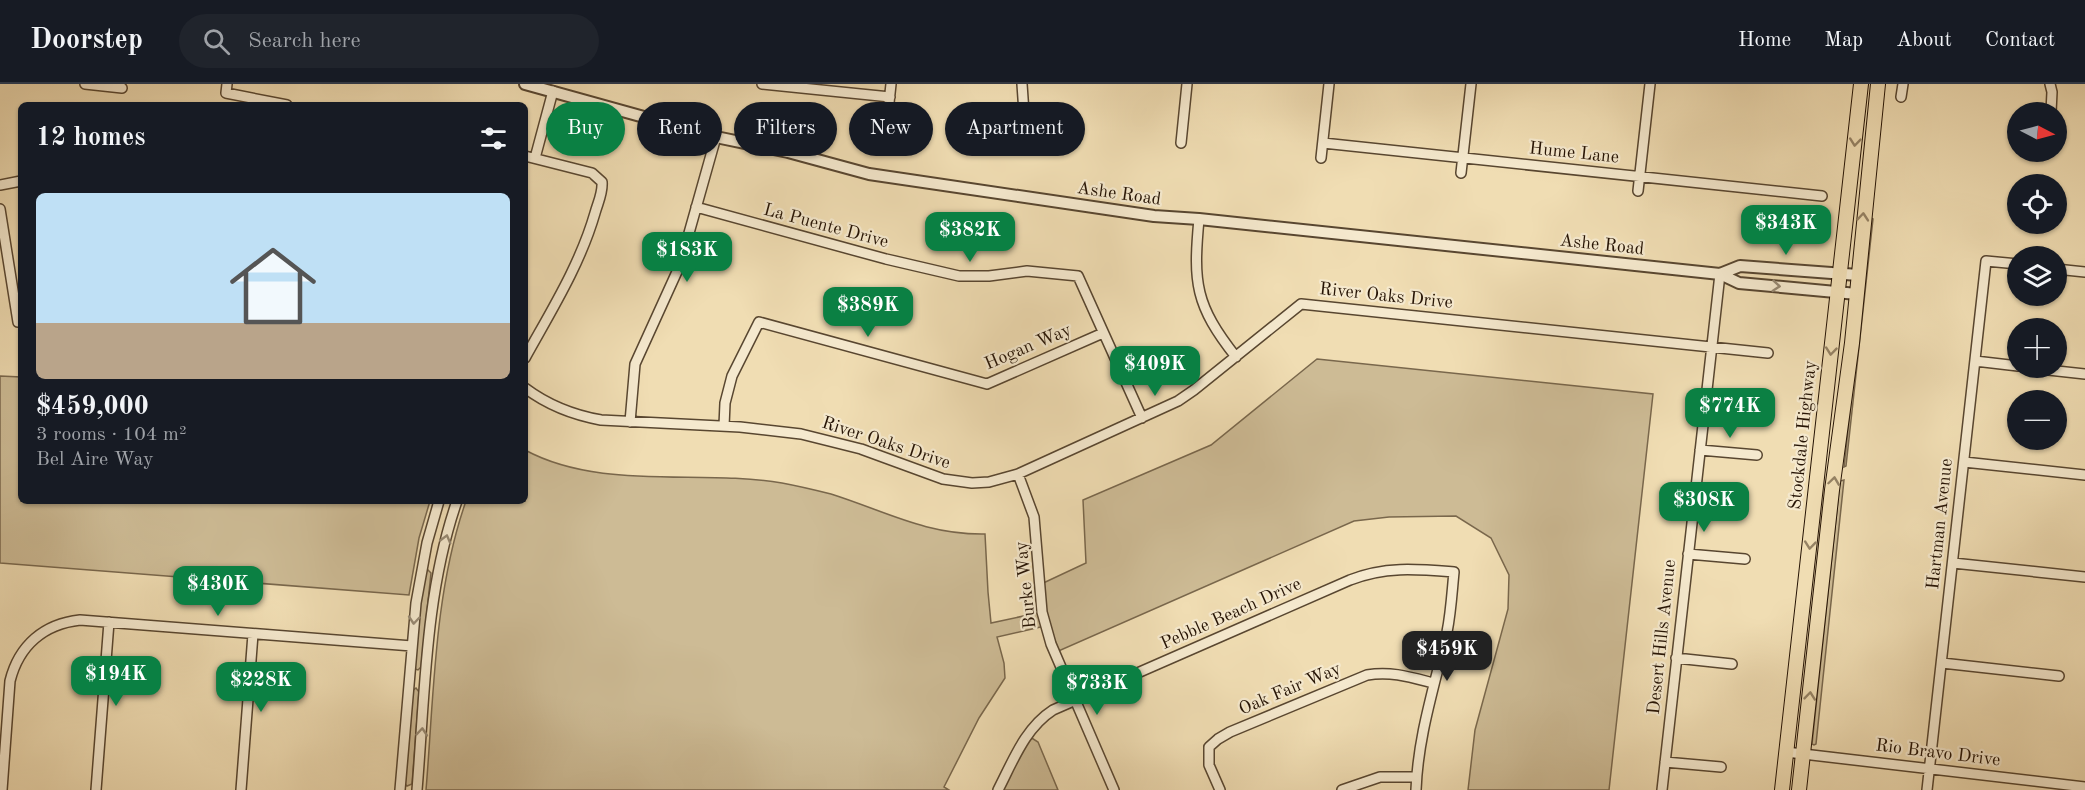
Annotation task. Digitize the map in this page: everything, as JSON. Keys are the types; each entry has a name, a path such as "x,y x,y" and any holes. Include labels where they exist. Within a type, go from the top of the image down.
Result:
{"main road":[{"name":"Stockdale Highway","path":"1782,790 1862,84"},
{"name":"Stockdale Highway","path":"1799,790 1831,500 1857,294 1878,84"}],"street":[{"path":"85,84 122,88"},
{"path":"227,84 226,93 272,102"},
{"name":"Ashe Road","path":"525,84 637,115"},
{"path":"762,84 890,98"},
{"path":"889,102 891,84"},
{"path":"1022,84 1023,102"},
{"path":"1181,143 1187,84"},
{"path":"1321,158 1329,84"},
{"path":"1461,172 1471,84"},
{"path":"1638,191 1650,84"},
{"path":"1901,97 1903,84"},
{"path":"2050,84 2052,102"},
{"path":"528,352 576,264 591,228 602,190 602,182 592,173 530,157 553,91"},
{"name":"Ashe Road","path":"722,138 788,152 869,174 1154,216 1720,274 1739,283 1857,294"},
{"name":"Hume Lane","path":"1323,143 1821,195"},
{"path":"630,422 634,364 680,265 711,156"},
{"path":"0,185 18,182"},
{"name":"La Puente Drive","path":"696,207 896,262 959,276 990,276 1027,271 1078,276 1142,418"},
{"path":"0,209 18,322"},
{"path":"1199,219 1195,260 1199,292 1210,322 1236,357"},
{"name":"Hartman Avenue","path":"1928,790 1986,261 2007,263"},
{"name":"Ashe Road","path":"1720,274 1740,266 1858,275"},
{"path":"2067,270 2085,272"},
{"name":"Desert Hills Avenue","path":"1662,790 1720,274"},
{"name":"River Oaks Drive","path":"528,390 539,399 567,412 602,420 771,429 832,440 944,479 957,482 989,482 1018,474 1178,401 1302,304 1768,353"},
{"name":"Hogan Way","path":"724,426 725,403 732,376 759,322 987,384 1103,333"},
{"path":"1975,362 2007,365"},
{"path":"2067,372 2085,374"},
{"path":"1700,450 1757,455"},
{"path":"1964,462 2085,475"},
{"name":"Burke Way","path":"1018,474 1034,517 1039,585 1045,626 1114,790"},
{"path":"400,790 416,603 423,559 437,504"},
{"path":"417,790 432,610 441,562 457,504"},
{"path":"1688,554 1745,559"},
{"path":"423,559 441,562"},
{"path":"1953,562 2085,577"},
{"name":"Pebble Beach Drive","path":"998,790 1027,735 1035,724 1053,710 1359,576 1391,569 1454,572 1446,632 1433,683"},
{"path":"2,790 10,681 19,657 35,638 55,625 80,620 412,646"},
{"path":"96,790 109,622"},
{"path":"241,790 254,634"},
{"path":"1676,658 1732,664"},
{"path":"1942,663 2059,676"},
{"name":"Oak Fair Way","path":"1220,790 1209,765 1209,747 1230,732 1367,675 1400,674 1433,683"},
{"path":"409,679 426,679"},
{"path":"1416,790 1420,741 1433,683"},
{"name":"Rio Bravo Drive","path":"1786,752 1930,769 2030,785 2085,787"},
{"path":"1665,762 1722,767"},
{"path":"1342,790 1380,777 1416,777"}],"shaded area":[{"path":"1871,218 1873,219 1846,466 1844,467"},
{"path":"1317,359 1653,394 1609,790 1468,790 1475,730 1508,609 1509,575 1491,538 1456,516 1389,517 1354,521 1054,653 1045,626 997,637 1004,663 1005,678 979,718 944,787 949,790 426,790 441,607 455,536 465,504 528,504 528,451 554,463 618,475 750,479 782,483 831,494 906,521 944,531 985,534 991,623 1042,612 1039,585 1086,563 1083,500 1211,445"},
{"path":"0,376 18,377 18,504 429,504 419,538 409,595 0,563"},
{"path":"1844,480 1816,744 1814,745 1812,744 1840,481"},
{"path":"428,570 431,573 421,667 418,670 415,669 414,664 423,573"},
{"path":"416,688 419,692 412,784 407,786 405,784 412,691"},
{"path":"1027,735 1038,742 1058,790 998,790"}]}
